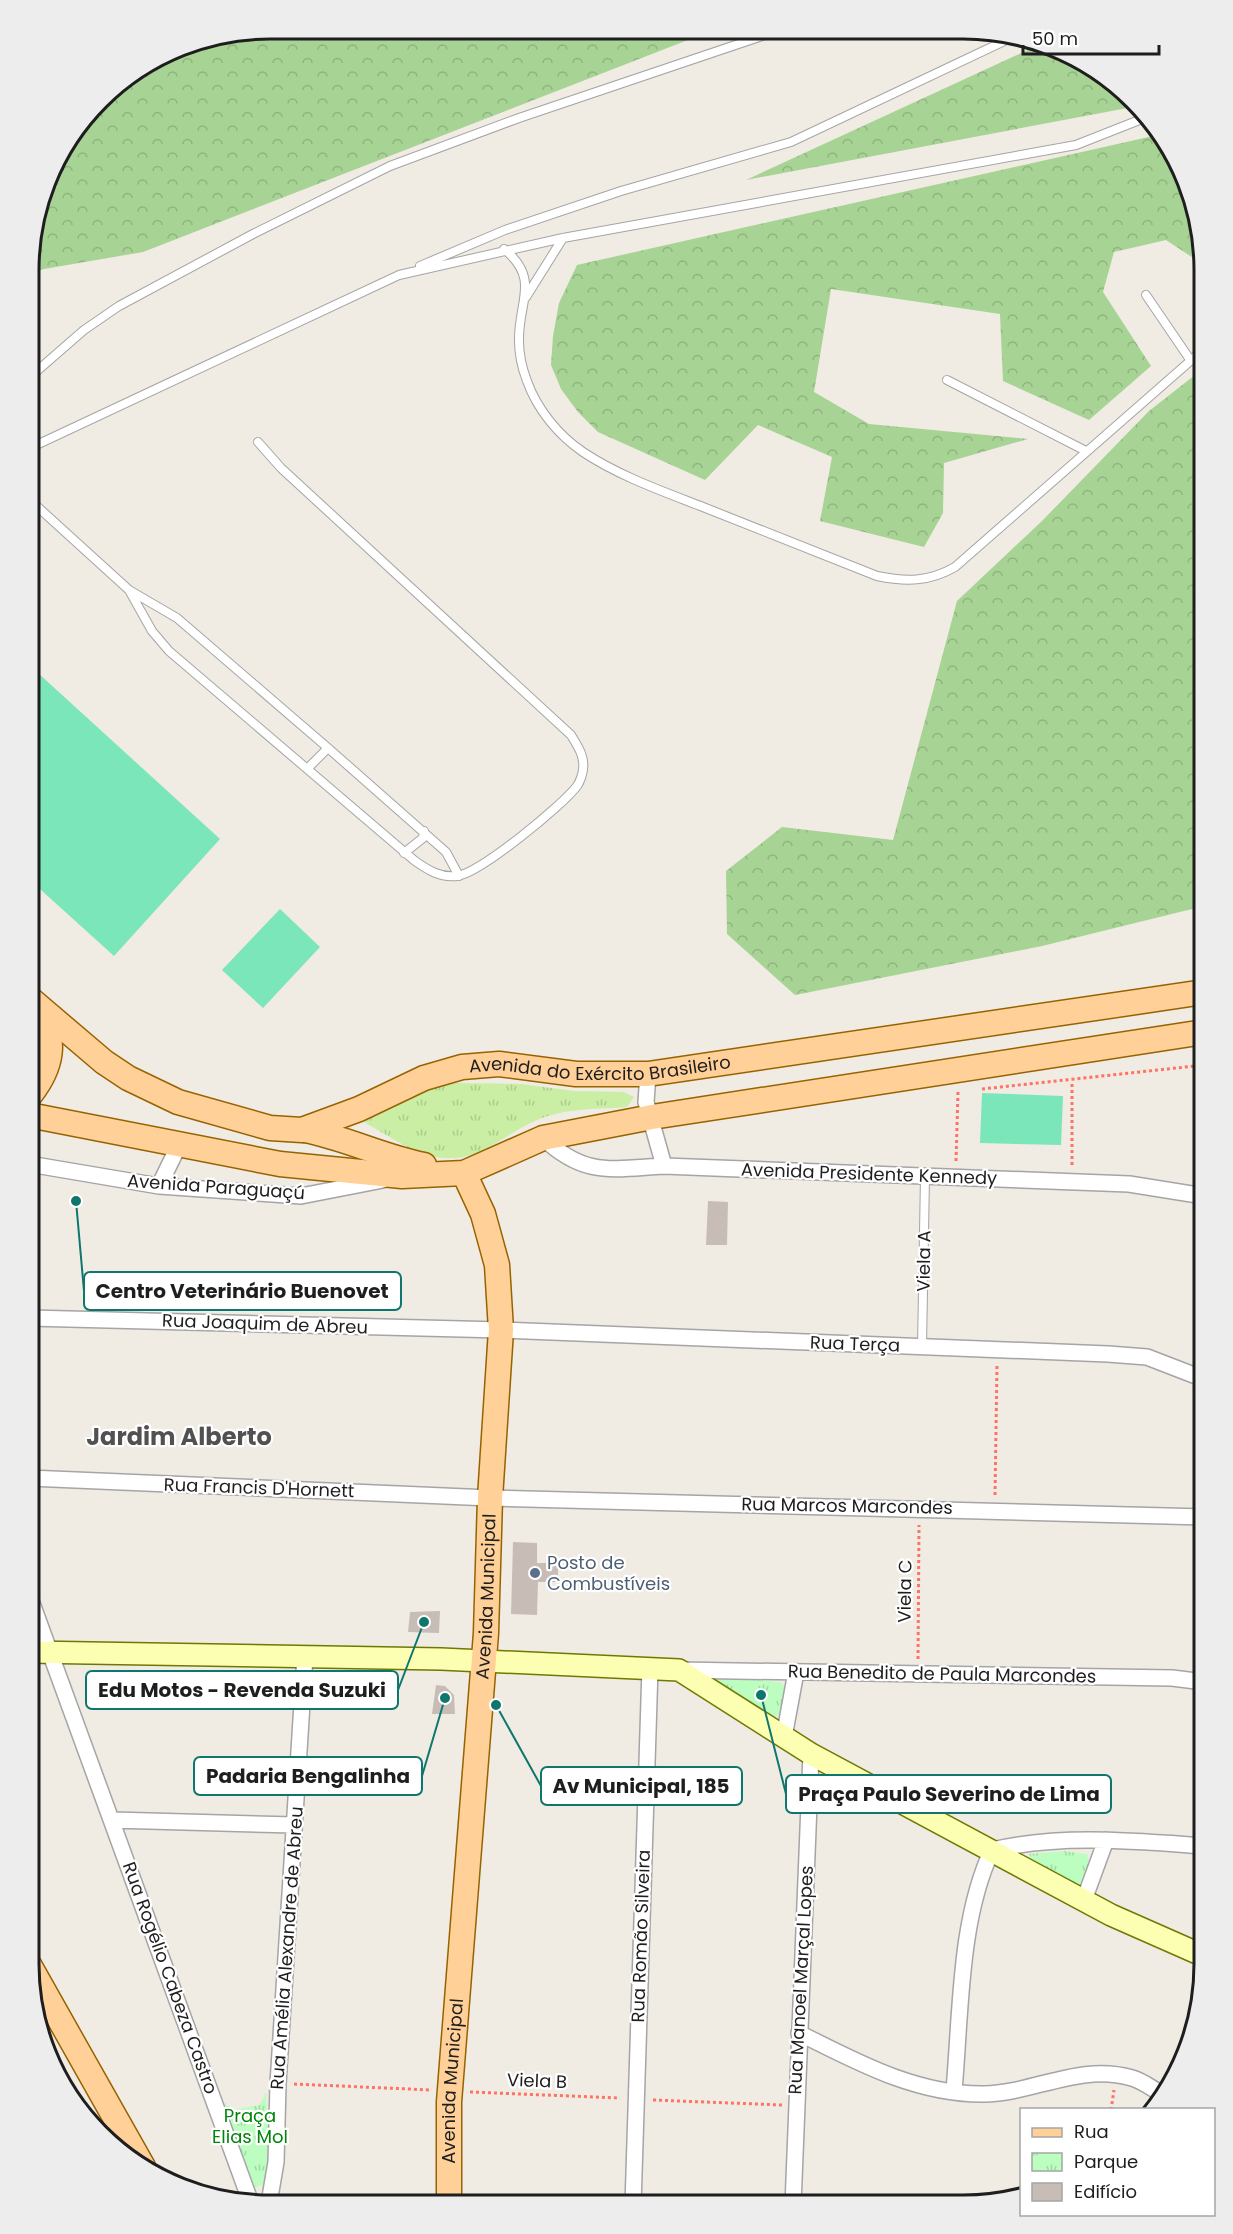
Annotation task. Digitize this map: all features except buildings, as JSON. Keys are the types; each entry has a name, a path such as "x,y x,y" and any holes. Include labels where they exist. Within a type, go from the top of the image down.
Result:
{"main road":[{"name":"Avenida do Exército Brasileiro","path":"39,1007 104,1062 152,1091 243,1122 270,1128 302,1130 359,1109 424,1078 462,1067 499,1064 576,1074 648,1074 1194,993"},
{"path":"39,1012 48,1026 49,1055 46,1070 39,1081"},
{"path":"39,1117 280,1164 402,1176 464,1173 543,1138 652,1118 1194,1034"},
{"path":"302,1130 339,1138 398,1160 464,1173"},
{"name":"Avenida Municipal","path":"448,2195 450,2091 486,1633 490,1498 501,1330 497,1265 483,1214 464,1173"},
{"path":"39,1652 305,1656 679,1670 811,1754 1084,1900 1156,1937 1194,1952"},
{"path":"40,1984 133,2150"}],"street":[{"path":"648,1074 646,1095 664,1166"},
{"name":"Avenida Presidente Kennedy","path":"543,1138 559,1154 579,1164 599,1170 664,1166 1129,1184 1194,1194"},
{"path":"159,1186 179,1144"},
{"name":"Avenida Paraguaçú","path":"39,1166 159,1186 301,1196 402,1176"},
{"name":"Rua Joaquim de Abreu","path":"39,1318 501,1330"},
{"name":"Rua Terça","path":"501,1330 1147,1357 1194,1374"},
{"name":"Rua Francis D'Hornett","path":"39,1478 490,1498"},
{"name":"Rua Marcos Marcondes","path":"490,1498 1194,1517"},
{"name":"Rua Rogélio Cabeza Castro","path":"39,1622 113,1820 247,2194"},
{"name":"Rua Amélia Alexandre de Abreu","path":"270,2195 276,2162 278,2084 305,1656"},
{"name":"Rua Romão Silveira","path":"633,2195 650,1668"},
{"name":"Rua Benedito de Paula Marcondes","path":"679,1670 1172,1678 1194,1681"},
{"path":"784,1737 796,1672"},
{"name":"Rua Manoel Marçal Lopes","path":"793,2195 811,1754"},
{"path":"113,1820 294,1825"},
{"path":"954,2090 969,1920 979,1879 992,1850 1057,1840 1106,1840 1194,1845"},
{"path":"1084,1900 1106,1840"},
{"path":"799,2033 885,2075 922,2086 984,2094 1098,2072 1134,2078 1156,2090"},
{"path":"253,2195 267,2191 272,2184"},
{"path":"244,2186 250,2194"}],"lane":[{"path":"39,369 84,330 119,306 253,234 390,166 519,118 753,39"},
{"path":"39,444 399,275 516,226 621,191 791,142 1002,42"},
{"path":"399,275 504,249 1076,146 1139,120"},
{"path":"525,298 563,238"},
{"path":"504,249 519,263 523,271 525,298 519,339 521,362 527,382 549,420 583,452 631,478 876,576 918,582 955,567 1194,358"},
{"path":"1146,295 1191,361"},
{"path":"947,380 1086,451"},
{"path":"129,590 152,631 169,651 308,768 404,853 433,873 446,877 459,876 484,864 505,849 578,785 583,769 583,758 571,735 281,468 258,442"},
{"path":"39,508 129,590 177,618 424,831 446,852 459,876"},
{"path":"308,768 328,748"},
{"path":"404,853 419,842 424,831"},
{"name":"Viela A","path":"922,1347 925,1176"}],"path":[{"path":"981,1089 1194,1066"},
{"path":"1071,1182 1072,1081"},
{"path":"955,1178 958,1092 969,1090"},
{"path":"994,1510 998,1350"},
{"name":"Viela C","path":"918,1674 920,1508"},
{"name":"Viela B","path":"278,2084 795,2106"}],"green space":[{"path":"255,39 690,39 143,252 39,271 39,255 43,225 51,196 70,154 87,129 129,87 154,70 196,51 225,43"},
{"path":"1030,49 1078,70 1104,87 1127,108 746,180"},
{"path":"1151,136 1170,168 1182,196 1190,225 1194,255 1194,258 1166,240 1114,252 1103,292 1151,366 1089,420 1003,381 1000,314 831,289 814,392 869,424 1028,439 944,463 943,513 924,547 820,521 832,457 758,425 705,480 598,432 578,412 561,389 551,365 559,303 577,265"},
{"path":"1194,376 1194,908 1042,946 795,995 727,934 726,871 782,827 893,840 957,601 1042,521 1149,411"},
{"path":"39,674 220,839 114,956 39,888"},
{"path":"280,909 320,947 263,1008 222,970"},
{"path":"456,1083 521,1084 574,1091 624,1092 634,1097 627,1107 577,1110 548,1116 526,1125 491,1146 456,1158 440,1158 425,1154 364,1122 425,1089"},
{"path":"982,1093 1063,1096 1061,1145 980,1143"},
{"path":"719,1677 780,1682 788,1688 784,1712 774,1717 715,1684 711,1679"},
{"path":"1064,1851 1087,1854 1091,1868 1082,1886 1077,1887 1030,1859 1029,1854"},
{"name":"Praça Elias Mol","path":"266,2092 269,2151 267,2184 252,2188 221,2101 234,2110 260,2105"}],"place":[{"name":"Centro Veterinário Buenovet","path":"76,1201"},
{"name":"Posto de Combustíveis","path":"535,1573"},
{"name":"Edu Motos - Revenda Suzuki","path":"424,1622"},
{"name":"Praça Paulo Severino de Lima","path":"761,1695"},
{"name":"Padaria Bengalinha","path":"445,1698"},
{"name":"Av Municipal, 185","path":"496,1705"}],"district":[{"name":"Jardim Alberto","path":"179,1437"}]}
